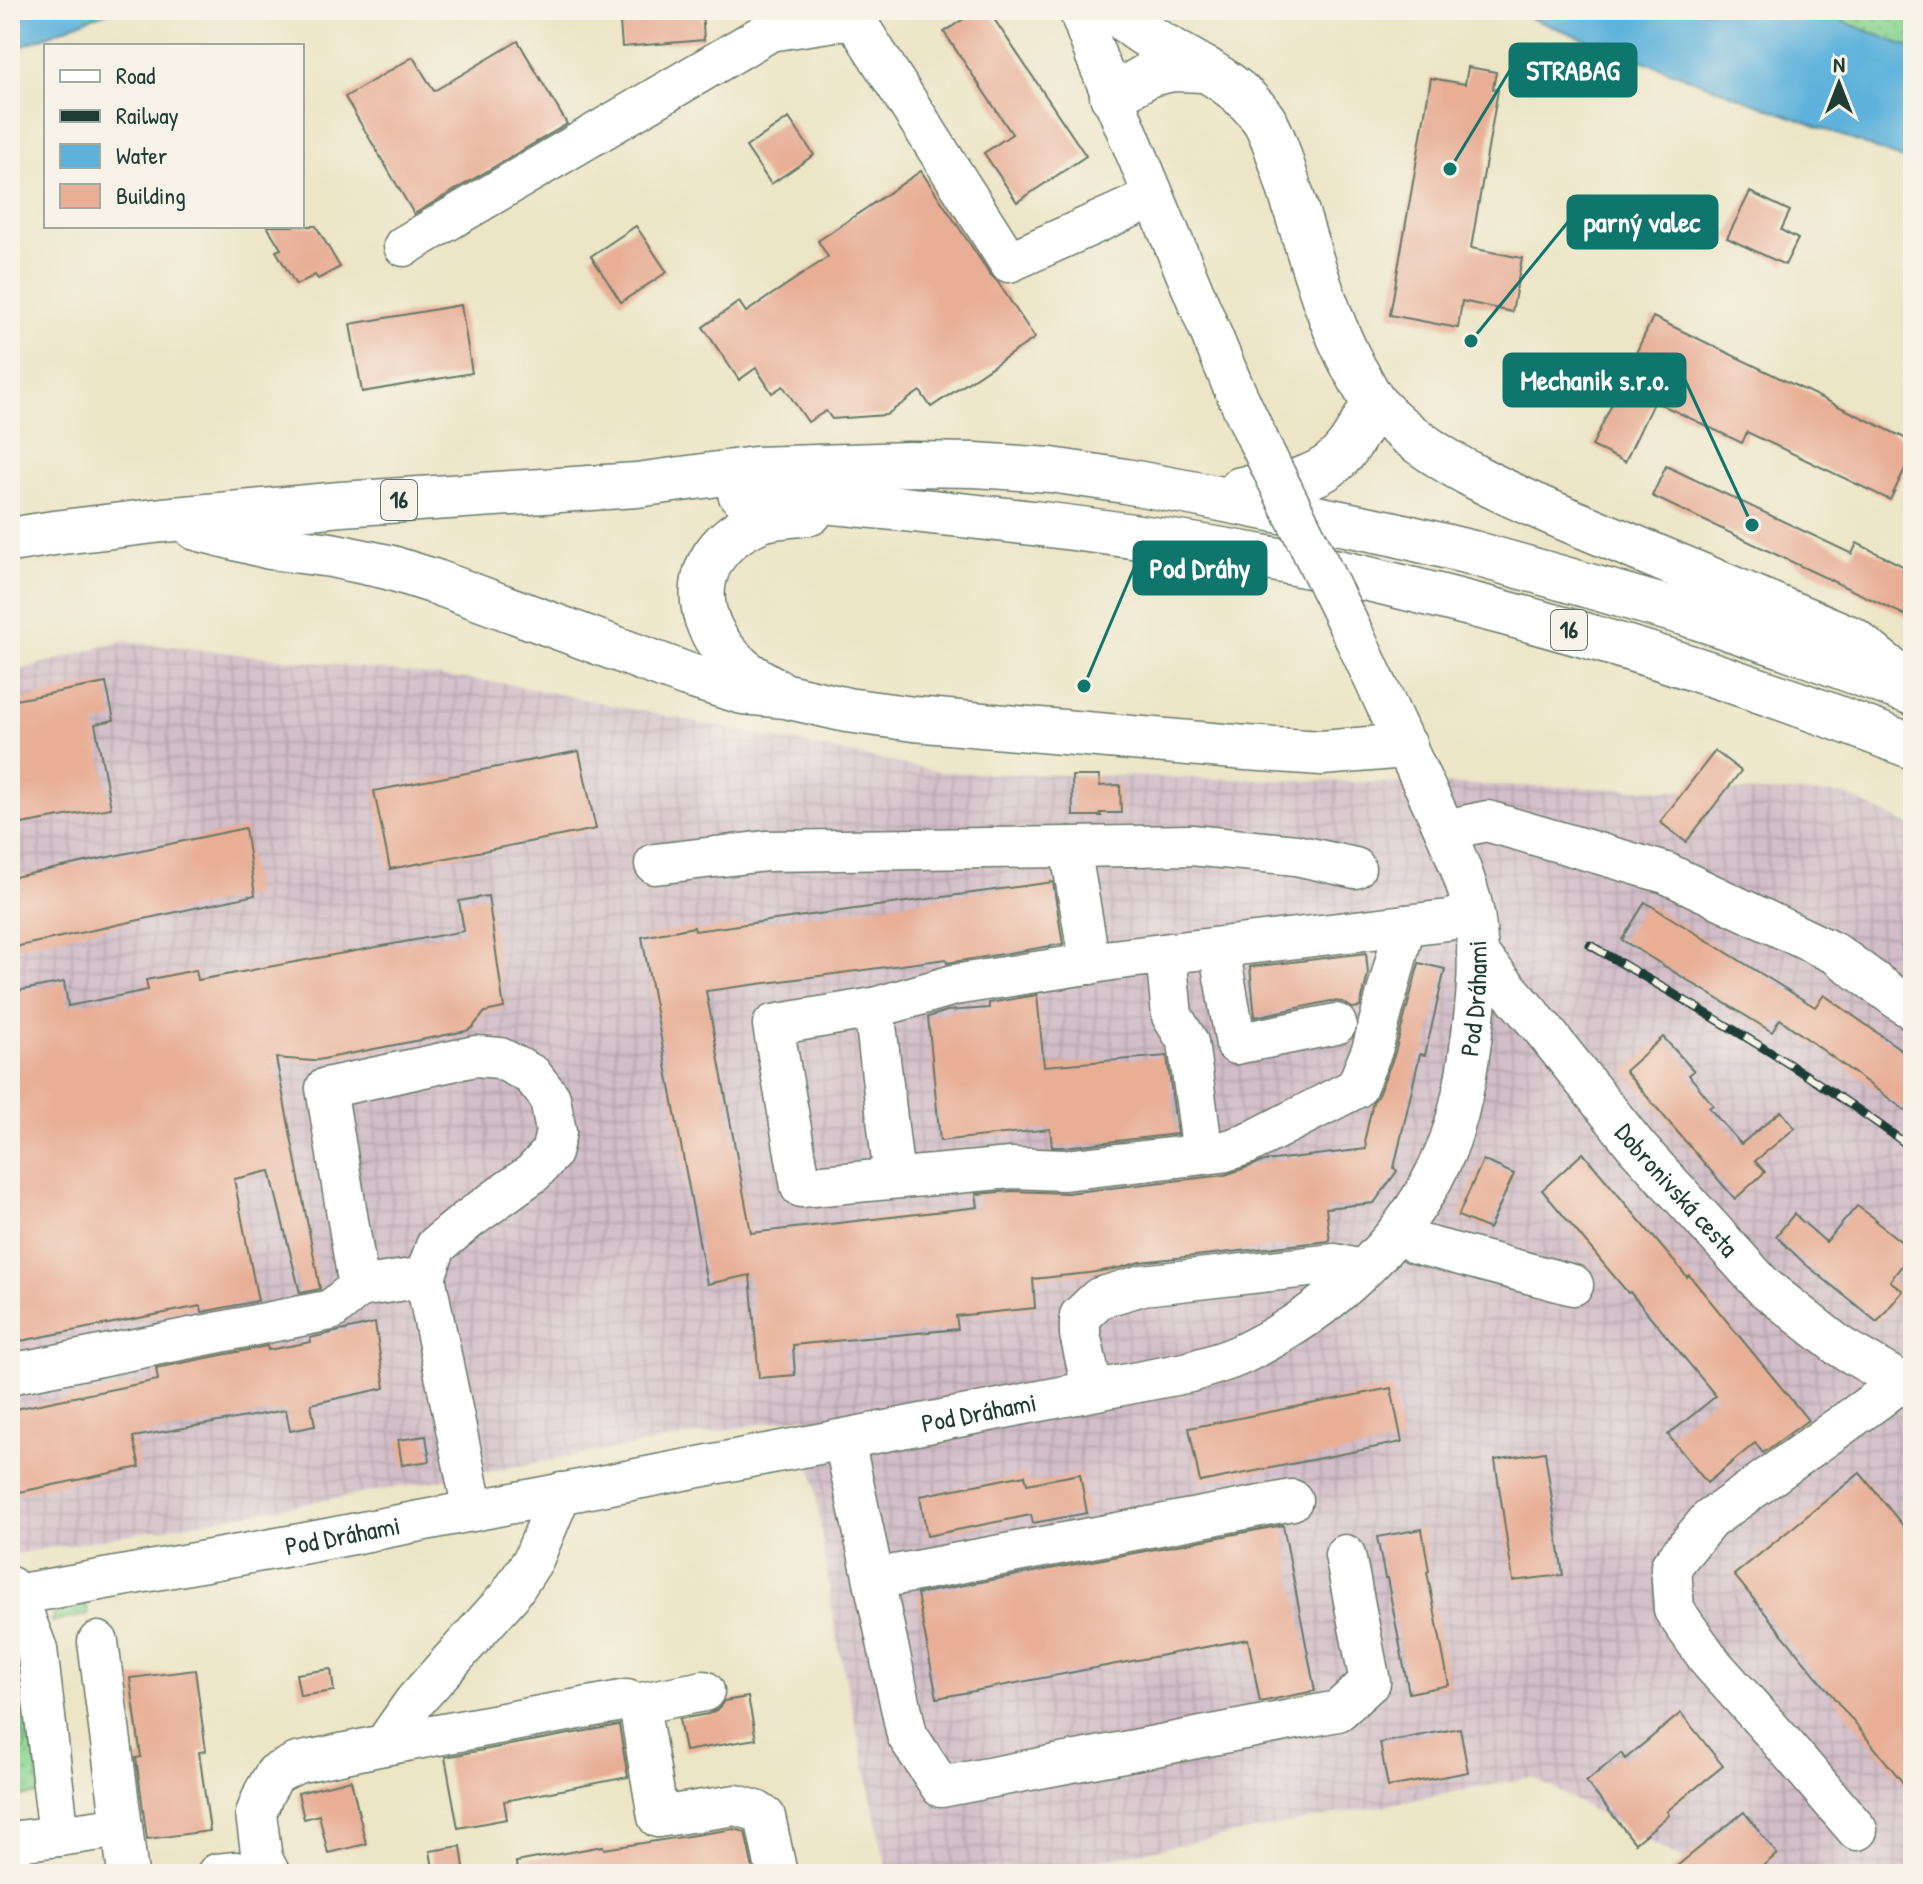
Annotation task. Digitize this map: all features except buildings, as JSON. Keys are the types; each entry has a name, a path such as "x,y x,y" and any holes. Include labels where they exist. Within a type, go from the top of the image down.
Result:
{"main road":[{"path":"1114,10 1155,41 1237,90 1264,121 1277,149 1323,295 1344,348 1374,403 1411,437 1443,458 1532,504 1852,639 1913,690"},
{"path":"1112,96 1150,74 1172,69 1207,70"},
{"path":"1196,494 1293,483 1320,472 1347,448 1374,403"},
{"name":"16","path":"10,540 163,520 341,504 637,485 755,469 935,464 1051,470 1196,494 1391,533 1684,613 1913,690"},
{"name":"16","path":"637,485 1022,521 1304,565 1545,623 1655,655 1758,689 1913,747"},
{"path":"786,696 742,669 712,632 702,597 704,576 712,558 743,529 764,519 879,506"},
{"path":"163,520 270,547 388,567 484,599 687,675 743,692 786,696 847,710 914,719 1246,748 1322,753 1405,746"}],"street":[{"name":"Pod Dráhami","path":"12,1593 306,1543 1190,1372 1239,1355 1278,1335 1361,1270 1404,1224 1441,1162 1453,1128 1469,1057 1478,987 1473,913 1445,830 1232,384 1079,10"},
{"path":"404,246 770,31 854,18 1009,262 1154,197"},
{"path":"1445,830 1487,821 1666,873 1836,954 1913,1010"},
{"path":"655,864 766,851 1191,845 1296,855 1355,868"},
{"path":"1070,847 1090,964"},
{"path":"1405,925 1372,1050 1356,1088 1247,1144 1222,1152 1064,1170 1011,1168 801,1187 773,1025 874,1008 954,985 1166,954 1219,948 1405,925 1448,920 1473,913"},
{"path":"1219,948 1236,1044 1336,1024"},
{"name":"Dobronivská cesta","path":"1477,953 1543,1029 1636,1146 1764,1287 1839,1346 1906,1386"},
{"path":"1166,954 1172,1016 1188,1042 1203,1154"},
{"path":"874,1008 894,1178"},
{"path":"359,1287 326,1088 475,1056 500,1058 532,1075 550,1098 556,1132 551,1153 533,1173 436,1246 425,1277 473,1511"},
{"path":"1415,1243 1573,1285"},
{"path":"1088,1370 1080,1334 1080,1316 1099,1298 1143,1285 1335,1264 1361,1270"},
{"path":"10,1374 331,1310 359,1287 425,1277"},
{"path":"1857,1830 1712,1664 1674,1610 1671,1566 1709,1520 1877,1400 1906,1386"},
{"path":"844,1440 907,1735 941,1787 1338,1711 1370,1682 1345,1555"},
{"path":"384,1745 415,1701 510,1595 533,1560 561,1493"},
{"path":"874,1579 1292,1500"},
{"path":"12,1593 37,1649 25,1674 59,1836"},
{"path":"98,1642 128,1874"},
{"path":"241,1873 262,1859 256,1814 264,1793 275,1774 297,1763 614,1702 627,1700 636,1704 704,1691"},
{"path":"636,1704 640,1711 658,1817 736,1805 756,1811 765,1817 777,1874"},
{"path":"10,1842 122,1827"}],"shaded area":[{"path":"122,641 509,684 941,772 1844,794 1913,827 1913,1874 1710,1874 1532,1777 1026,1874 888,1874 834,1624 805,1416 10,1555 10,673"}],"green space":[{"path":"1814,10 1913,10 1913,49"},
{"path":"84,1593 88,1615 52,1622 59,1606"},
{"path":"10,1684 24,1689 41,1794 10,1798 10,1752 25,1750 17,1695 10,1696"}],"water":[{"path":"10,10 115,10 10,51"},
{"path":"1509,10 1814,10 1913,49 1913,163"}],"railway":[{"path":"1590,945 1795,1068 1913,1149"}],"place":[{"name":"STRABAG","path":"1450,169"},
{"name":"parný valec","path":"1471,341"},
{"name":"Mechanik s.r.o.","path":"1752,525"},
{"name":"Pod Dráhy","path":"1084,686"}]}
